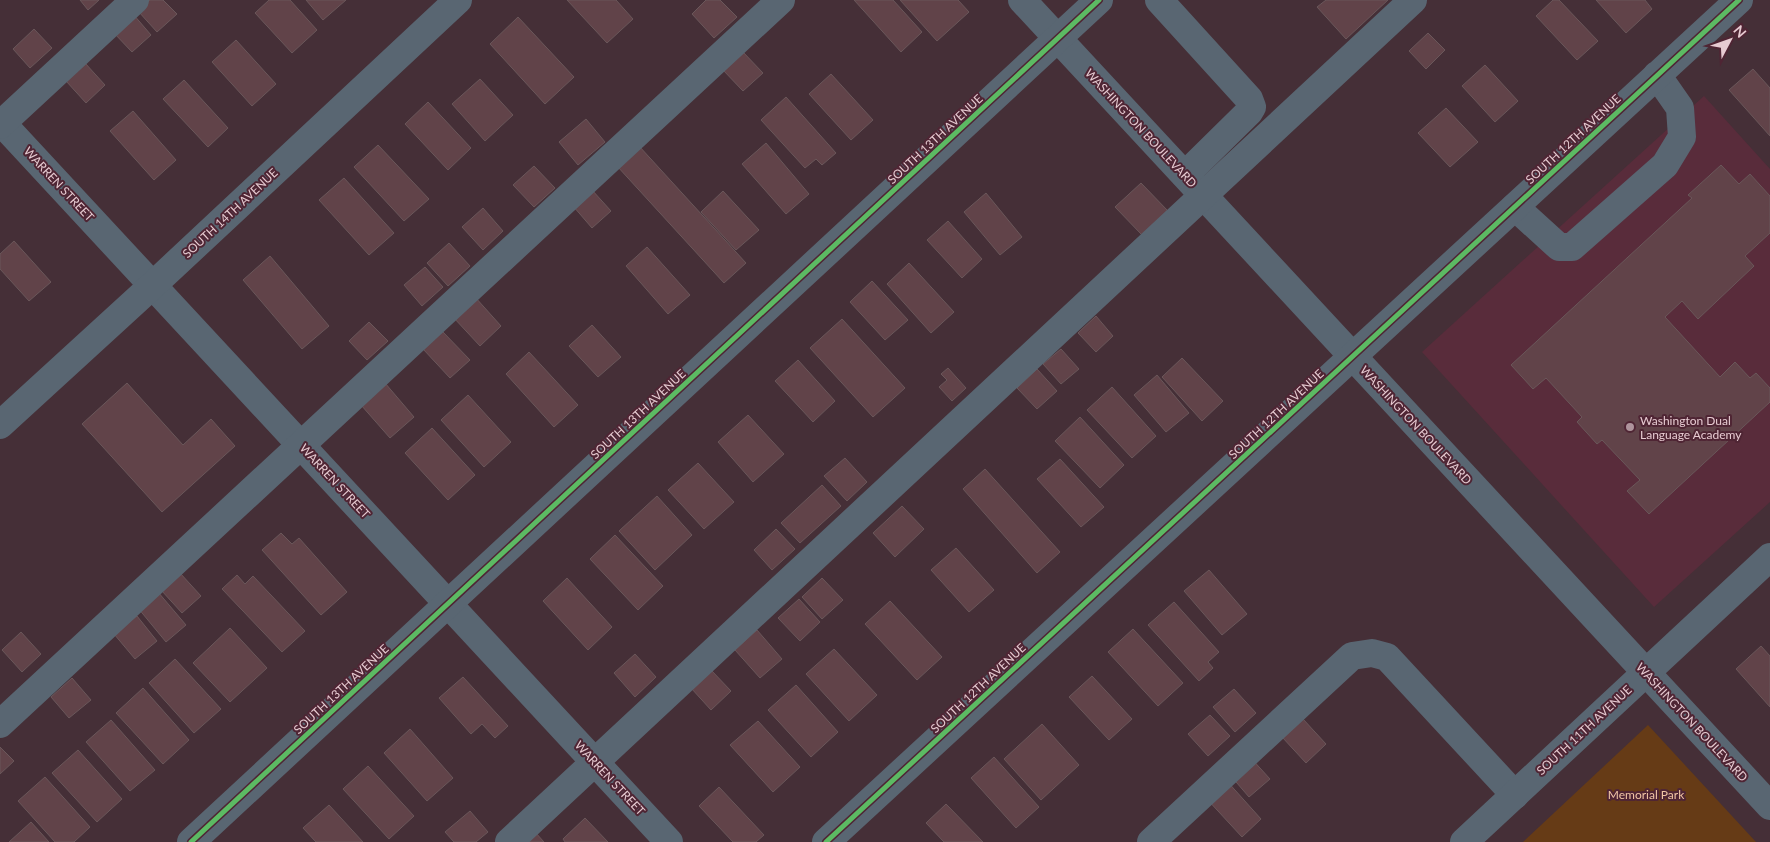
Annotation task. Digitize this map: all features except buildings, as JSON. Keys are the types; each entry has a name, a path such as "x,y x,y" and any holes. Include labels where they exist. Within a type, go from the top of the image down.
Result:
{"street":[{"path":"1,123 135,0"},
{"name":"SOUTH 14TH AVENUE","path":"0,425 458,0"},
{"path":"0,724 781,0"},
{"name":"WASHINGTON BOULEVARD","path":"1022,0 1770,806"},
{"name":"SOUTH 13TH AVENUE","path":"191,842 1099,0"},
{"path":"1159,0 1249,100 1252,107 1185,175"},
{"path":"509,842 1413,0"},
{"name":"SOUTH 12TH AVENUE","path":"826,842 1738,0"},
{"path":"1515,206 1559,247 1572,247 1665,165 1682,137 1680,108 1657,75"},
{"name":"WARREN STREET","path":"1,123 669,842"},
{"name":"SOUTH 11TH AVENUE","path":"1464,842 1770,557"},
{"path":"1150,842 1352,656 1372,653 1386,657 1515,794"}],"shaded area":[{"name":"Washington Dual Language Academy","path":"1704,96 1770,169 1770,502 1654,607 1422,352"}],"green space":[{"name":"Memorial Park","path":"1648,725 1756,842 1523,842"}],"cycle path":[{"path":"191,842 1099,0"},
{"path":"826,842 1739,0"}],"place":[{"name":"Washington Dual Language Academy","path":"1630,427"}]}
